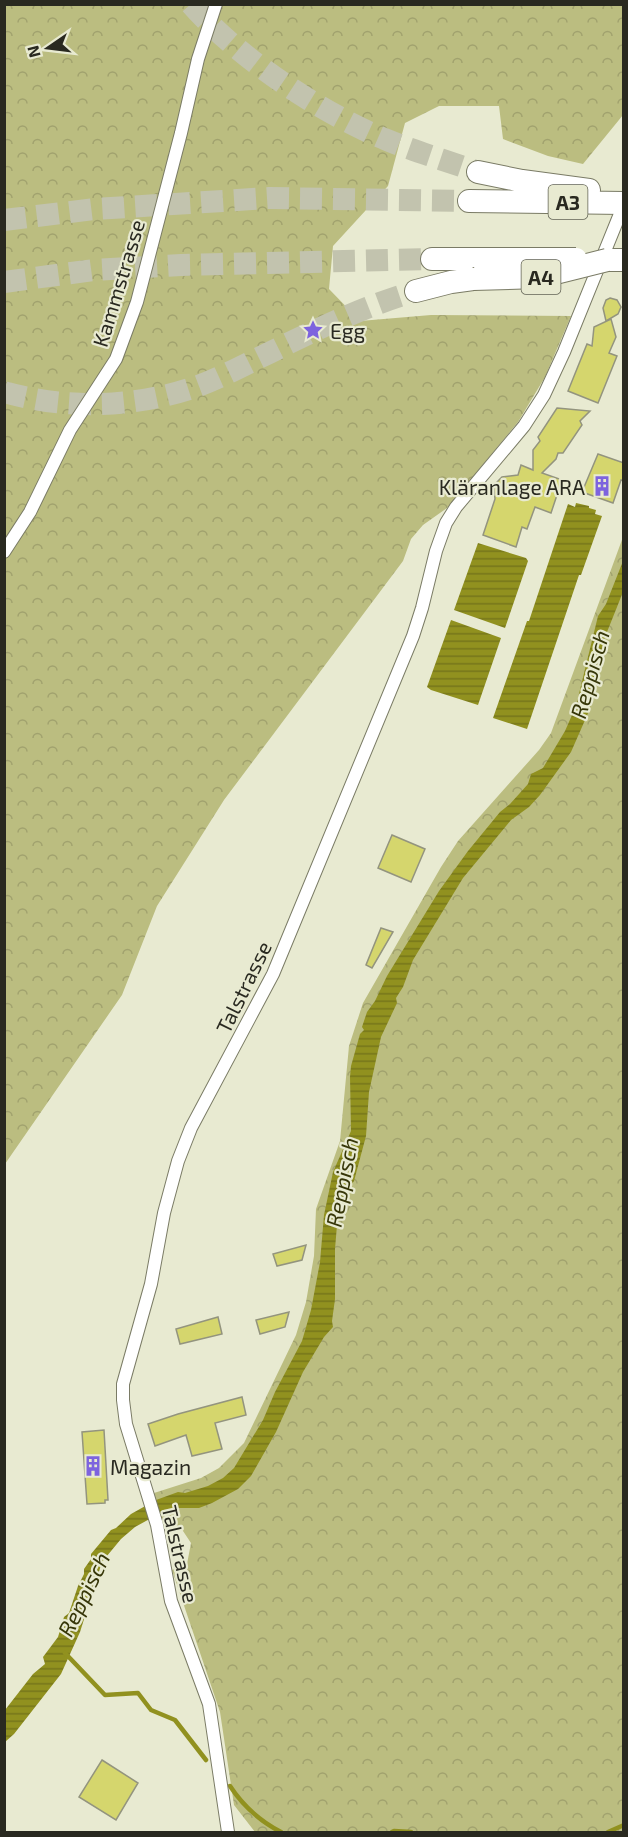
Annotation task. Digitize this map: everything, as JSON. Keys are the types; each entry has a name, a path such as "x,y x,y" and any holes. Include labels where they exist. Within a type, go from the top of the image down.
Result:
{"highway":[{"path":"478,172 518,192 573,188 624,192"},
{"name":"A3","path":"469,201 518,192 624,203"},
{"path":"432,259 477,269 615,260"},
{"path":"416,291 451,282 477,269"}],"street":[{"name":"Kammstrasse","path":"4,552 30,512 70,430 116,359 137,302 198,59 216,4"},
{"name":"Talstrasse","path":"228,1833 209,1704 171,1601 157,1525 126,1424 123,1400 123,1384 151,1284 166,1204 178,1161 191,1128 273,974 320,863 413,636 446,523 456,507 524,426 544,395 564,352 624,203"}],"green space":[{"path":"5,5 623,5 623,115 583,164 548,156 503,139 499,106 439,106 405,123 388,186 333,246 329,289 360,321 431,315 571,316 545,377 518,422 447,508 423,525 411,539 403,561 224,800 157,906 122,995 5,1164"},
{"path":"623,537 623,1832 255,1832 234,1805 220,1712 172,1570 187,1564 191,1543 181,1528 162,1526 154,1493 201,1478 219,1468 244,1443 296,1335 306,1302 314,1256 316,1209 340,1141 349,1046 363,1003 458,841 539,750 551,733"}],"water":[{"path":"576,503 589,506 596,510 595,514 602,516 581,575 579,575 527,729 493,718 527,621 529,621 568,504 575,507"},
{"path":"478,543 526,558 528,561 505,628 454,610"},
{"name":"Reppisch","path":"623,561 623,592 603,642 594,696 571,752 540,795 529,807 511,820 463,878 413,960 381,1037 369,1092 366,1136 354,1181 344,1195 338,1213 333,1327 324,1337 303,1372 276,1432 251,1476 238,1489 212,1503 199,1508 166,1510 135,1527 121,1539 102,1562 80,1632 61,1674 14,1734 5,1742 5,1710 33,1674 45,1664 43,1657 58,1637 84,1569 91,1559 91,1554 111,1530 131,1514 156,1500 178,1492 185,1493 208,1486 223,1478 234,1468 263,1420 302,1341 311,1310 320,1262 324,1215 333,1172 351,1131 351,1066 360,1034 364,1030 362,1027 367,1012 439,891 500,812 528,784 531,774 543,768 565,731 576,706 598,616 606,604"},
{"path":"451,620 501,638 478,705 427,687"}],"building":[{"path":"610,298 617,300 621,307 618,314 606,321 603,308 606,300"},
{"path":"611,319 616,337 609,353 617,356 598,403 568,391 587,344 592,346 594,327"},
{"path":"557,408 590,411 580,421 582,425 563,453 558,453 556,459 542,473 562,480 551,513 535,507 527,529 522,527 516,547 483,535 495,499 495,484 502,477 518,475 521,465 533,470 533,450 540,441 538,437"},
{"name":"Kläranlage ARA","path":"598,454 624,463 624,481 621,480 613,503 582,492"},
{"path":"392,835 425,849 411,882 378,868"},
{"path":"381,928 393,932 372,968 366,965"},
{"path":"306,1245 302,1260 277,1266 273,1254"},
{"path":"289,1312 285,1327 260,1334 256,1320"},
{"path":"218,1317 222,1334 180,1344 176,1329"},
{"path":"242,1397 246,1415 215,1423 222,1449 192,1456 186,1435 155,1446 148,1424"},
{"name":"Magazin","path":"104,1430 108,1500 105,1500 105,1503 87,1504 82,1432"},
{"path":"102,1760 138,1783 116,1820 79,1797"}],"waterway":[{"path":"65,1653 105,1695 138,1693 151,1710 175,1720 206,1760"},
{"path":"230,1786 252,1812 281,1832"},
{"path":"608,1832 624,1825"},
{"path":"392,1832 411,1832"}],"tunnel":[{"path":"191,4 210,24 256,64 335,115 409,149 478,172"},
{"path":"4,220 95,209 269,198 469,201"},
{"path":"4,282 94,270 181,265 432,259"},
{"path":"4,392 52,402 77,404 150,399 216,379 341,319 416,291"}],"place":[{"name":"Egg","path":"313,330"},
{"name":"Kläranlage ARA","path":"602,486"},
{"name":"Magazin","path":"93,1466"}]}
